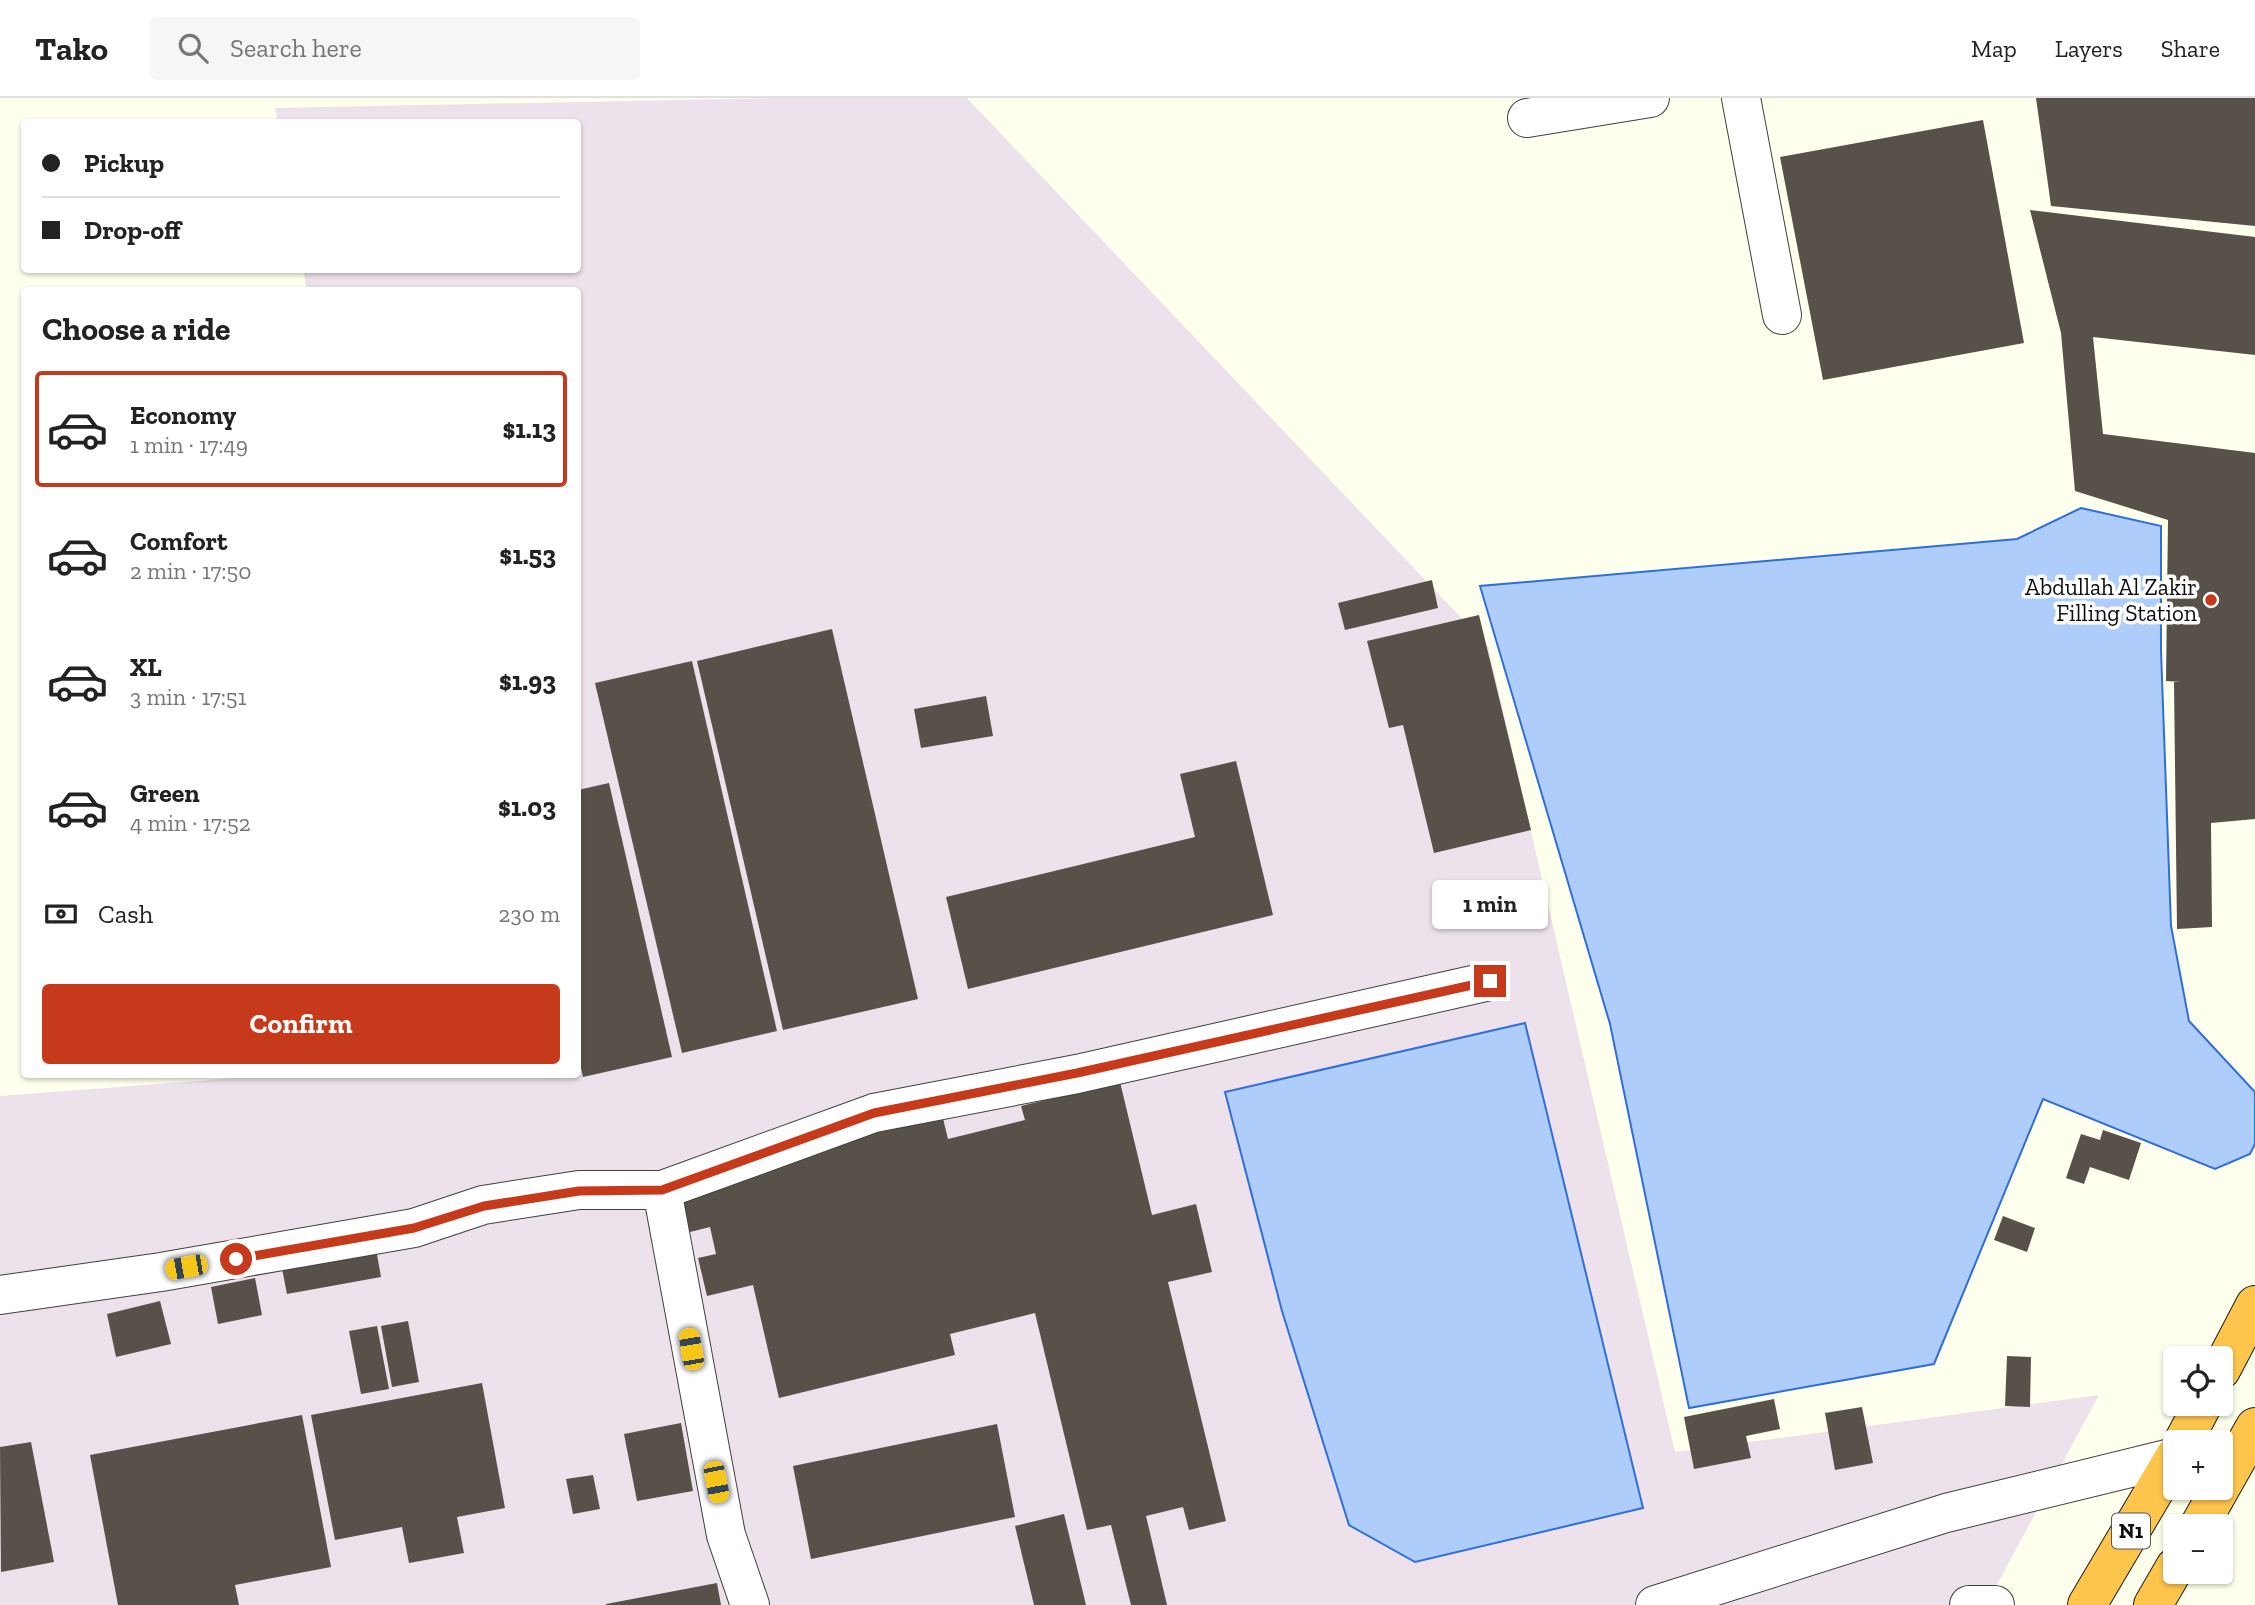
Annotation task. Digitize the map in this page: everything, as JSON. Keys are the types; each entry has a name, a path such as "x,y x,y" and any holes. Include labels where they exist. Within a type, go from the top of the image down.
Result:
{"highway":[{"path":"2233,1347 2255,1305"},
{"path":"2206,1514 2255,1427"},
{"name":"N1","path":"2087,1605 2163,1477"},
{"name":"N1","path":"2153,1605 2165,1584"}],"street":[{"path":"1527,118 1650,98"},
{"path":"1741,98 1782,315"},
{"path":"0,1295 161,1272 414,1228 497,1203 579,1191 662,1190 874,1113 1077,1073 1490,981"},
{"path":"662,1190 726,1535 750,1605"},
{"path":"1655,1605 1947,1513 2163,1460"},
{"path":"1969,1605 1995,1605"}],"shaded area":[{"path":"779,98 967,98 1488,646 1675,1452 2099,1395 1986,1605 0,1605 0,1096 235,1078 581,1078 581,287 306,287 304,273 581,273 581,119 277,119 275,108"}],"water":[{"path":"2081,508 2161,526 2161,651 2171,926 2189,1021 2255,1092 2255,1144 2250,1154 2215,1169 2043,1099 1934,1364 1689,1408 1610,1024 1480,586 2017,539"},
{"path":"1525,1023 1643,1508 1415,1562 1349,1525 1282,1311 1225,1092"}],"building":[{"path":"2036,98 2255,98 2255,226 2051,206"},
{"path":"1983,120 2024,343 1823,380 1780,157"},
{"name":"Abdullah Al Zakir Filling Station","path":"2030,210 2255,237 2255,355 2093,337 2103,434 2255,453 2255,819 2211,823 2212,927 2177,929 2174,682 2181,682 2166,681 2168,520 2075,491 2061,333"},
{"path":"1432,580 1438,608 1345,630 1338,603"},
{"path":"1479,615 1531,830 1434,853 1403,725 1389,728 1367,641"},
{"path":"832,629 918,999 783,1030 697,661"},
{"path":"692,661 777,1031 682,1053 595,683"},
{"path":"986,696 993,736 921,748 914,709"},
{"path":"1236,761 1273,915 968,989 946,897 1195,837 1180,774"},
{"path":"609,783 672,1057 583,1077 581,1068 581,789"},
{"path":"1120,1082 1152,1215 1196,1204 1212,1272 1168,1282 1226,1521 1189,1530 1183,1507 1146,1516 1167,1605 1131,1605 1111,1525 1087,1530 1035,1313 950,1334 955,1355 779,1398 753,1285 707,1296 698,1258 716,1254 710,1227 678,1235 662,1169 939,1102 948,1139 1025,1120 1021,1106"},
{"path":"2103,1130 2141,1143 2129,1180 2090,1167 2084,1184 2066,1178 2081,1134 2100,1140"},
{"path":"2003,1216 2035,1228 2027,1252 1994,1240"},
{"path":"371,1220 381,1277 287,1294 276,1238"},
{"path":"255,1278 262,1315 218,1324 211,1287"},
{"path":"160,1301 171,1344 116,1357 107,1314"},
{"path":"408,1321 419,1382 392,1387 381,1326"},
{"path":"377,1326 389,1389 361,1394 349,1331"},
{"path":"2007,1356 2031,1357 2030,1407 2005,1406"},
{"path":"482,1383 505,1508 457,1517 464,1553 409,1563 402,1527 335,1540 311,1415"},
{"path":"1774,1399 1780,1429 1746,1436 1751,1458 1694,1469 1684,1417"},
{"path":"1862,1407 1873,1463 1835,1470 1825,1413"},
{"path":"302,1415 331,1567 235,1585 239,1605 118,1605 90,1455"},
{"path":"681,1423 693,1491 637,1501 624,1434"},
{"path":"997,1424 1015,1517 811,1559 793,1466"},
{"path":"31,1442 54,1562 1,1572 0,1447"},
{"path":"593,1475 600,1509 573,1514 566,1479"},
{"path":"1064,1514 1086,1605 1034,1605 1015,1526"},
{"path":"717,1583 721,1605 606,1605 606,1604"}],"place":[{"name":"Abdullah Al Zakir Filling Station","path":"2211,600"}],"route":[{"path":"236,1259 414,1228 484,1206 579,1191 662,1190 874,1113 1077,1073 1490,981"}]}
